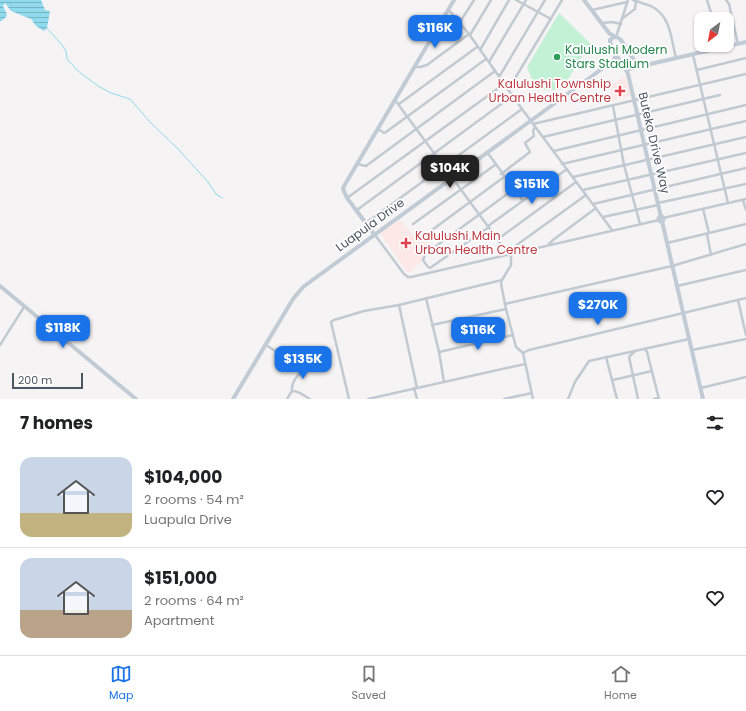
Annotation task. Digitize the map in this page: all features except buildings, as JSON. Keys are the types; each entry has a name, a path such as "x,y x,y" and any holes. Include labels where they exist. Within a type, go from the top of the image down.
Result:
{"street":[{"path":"429,42 440,38 461,23 474,0"},
{"path":"414,68 427,65 469,35 491,0"},
{"path":"480,50 509,0"},
{"path":"516,0 551,19"},
{"path":"489,62 526,0"},
{"path":"499,77 545,0"},
{"path":"508,90 562,0"},
{"path":"584,0 609,33 621,40 636,63 643,66"},
{"path":"623,18 635,9 634,0 651,6 657,10 666,20 677,59"},
{"path":"706,0 710,12"},
{"path":"726,0 729,4 738,44"},
{"path":"451,1 448,9 343,190 406,276 412,277 744,199 746,210"},
{"path":"592,10 628,1"},
{"path":"610,41 615,37 621,24 628,1"},
{"path":"448,9 461,23 512,96 612,230"},
{"path":"601,23 612,22 621,24"},
{"path":"609,33 610,45 621,60 630,68 677,59 704,52"},
{"path":"734,45 746,42"},
{"path":"399,104 477,46"},
{"path":"616,54 614,60 621,60"},
{"path":"693,55 728,203"},
{"path":"697,70 746,58"},
{"path":"378,129 385,133 486,59"},
{"name":"Luapula Drive","path":"233,399 293,299 300,290 314,278 487,152 533,124 614,60"},
{"name":"Buteko Drive Way","path":"636,63 630,68 628,74 703,399"},
{"path":"357,164 366,166 495,71"},
{"path":"533,124 746,74"},
{"path":"348,198 504,84"},
{"path":"543,136 704,100 720,95"},
{"path":"357,210 512,96"},
{"path":"394,100 399,104 460,190 509,254 511,265 501,284 513,335 518,349 523,353 533,399"},
{"path":"553,151 746,105"},
{"path":"613,106 624,165 640,224"},
{"path":"366,222 522,109"},
{"path":"562,164 746,121"},
{"path":"501,174 530,152 525,143 534,136 533,124"},
{"path":"572,177 746,137"},
{"path":"487,152 501,174 523,201"},
{"path":"582,190 746,153"},
{"path":"413,224 495,165"},
{"path":"593,204 746,168"},
{"path":"428,273 429,268 567,169"},
{"path":"432,230 504,177"},
{"path":"498,239 576,182"},
{"path":"603,217 746,184"},
{"path":"429,268 423,260 426,253 514,189"},
{"path":"509,254 586,195"},
{"path":"548,245 596,208"},
{"path":"703,209 711,255"},
{"path":"667,243 746,224"},
{"path":"505,304 672,266 746,244"},
{"path":"677,286 746,270"},
{"path":"349,399 331,322 364,311 399,305 502,280"},
{"path":"0,286 136,399"},
{"path":"426,298 439,352 444,382"},
{"path":"523,353 529,350 746,298"},
{"path":"738,300 746,335"},
{"path":"399,305 417,399"},
{"path":"0,345 24,307"},
{"path":"432,325 506,309"},
{"path":"439,352 513,335"},
{"path":"568,399 575,382 587,362 597,358 689,339"},
{"path":"691,350 746,339"},
{"path":"266,345 286,358"},
{"path":"648,354 654,346"},
{"path":"645,349 648,354 659,398 654,399"},
{"path":"636,351 629,356 638,399"},
{"path":"606,357 617,399"},
{"path":"368,399 525,364"},
{"path":"287,399 292,391 295,379 305,368"},
{"path":"613,380 652,371"},
{"path":"700,388 746,377"},
{"path":"292,391 297,391 310,399"},
{"path":"504,399 532,393"}],"shaded area":[{"name":"Kalulushi Township Urban Health Centre","path":"625,76 631,96 612,100 611,86"},
{"name":"Kalulushi Main Urban Health Centre","path":"400,220 414,237 419,235 430,247 425,251 420,263 408,273 380,233"}],"green space":[{"name":"Kalulushi Modern Stars Stadium","path":"559,13 591,44 588,46 563,88 543,90 536,86 527,67"}],"water":[{"path":"0,0 41,0 45,10 50,11 47,28 44,31 36,26 31,19 11,11 5,3 3,6 7,14 6,17 0,22"}],"waterway":[{"path":"47,28 62,45 66,51 67,59 78,71 98,86 111,93 130,99 208,182 216,194 222,198"}],"place":[{"name":"Kalulushi Modern Stars Stadium","path":"557,57"},
{"name":"Kalulushi Township Urban Health Centre","path":"620,91"},
{"name":"Kalulushi Main Urban Health Centre","path":"406,243"}]}
